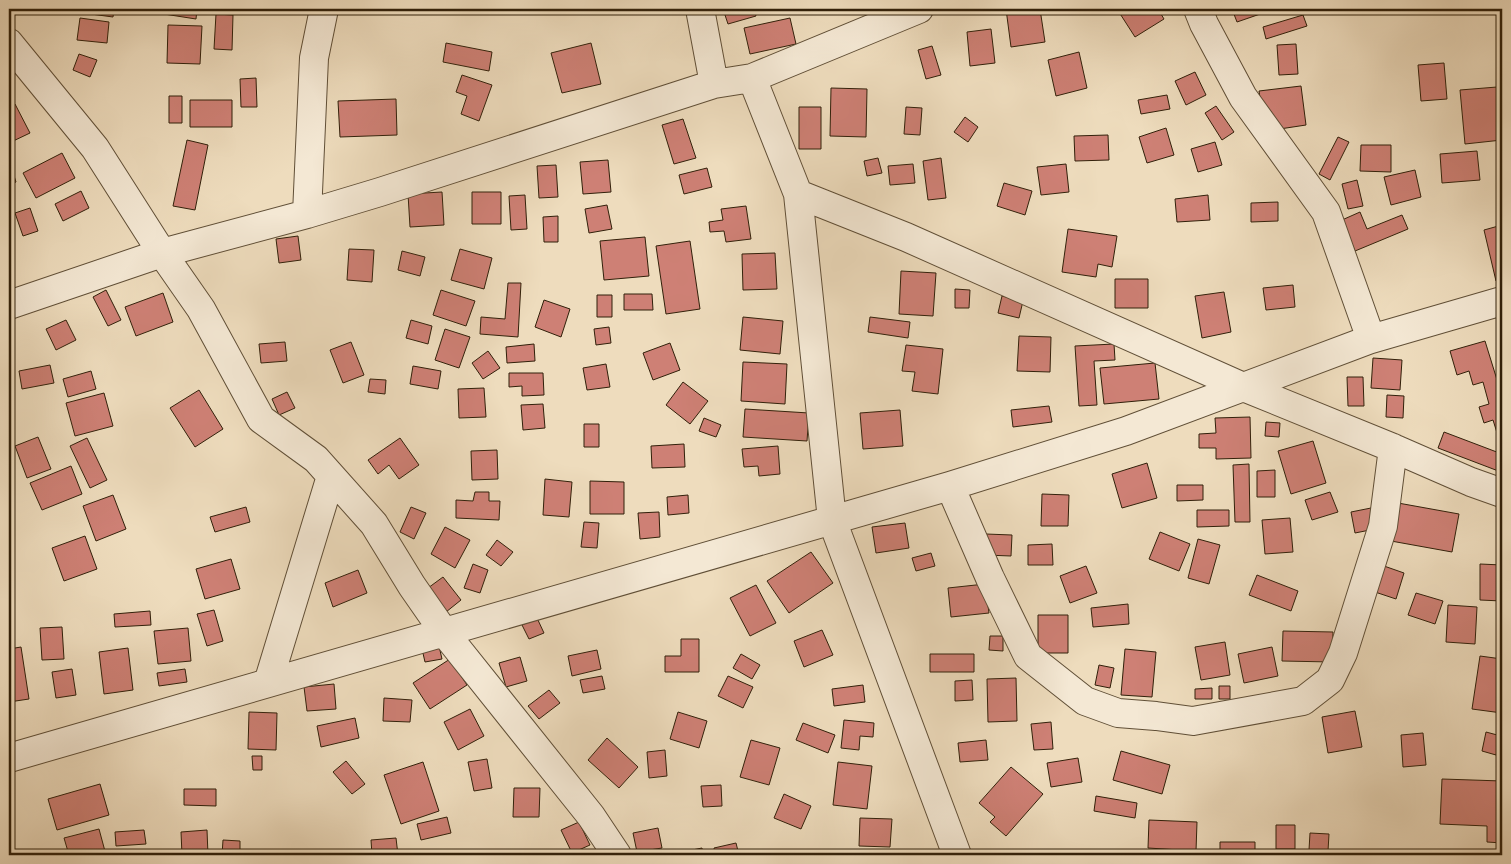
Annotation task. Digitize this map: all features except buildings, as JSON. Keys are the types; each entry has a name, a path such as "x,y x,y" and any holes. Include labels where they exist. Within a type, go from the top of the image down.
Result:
{"street":[{"path":"307,214 314,58 324,9"},
{"path":"700,9 714,84"},
{"path":"9,305 162,253 307,214 380,192 714,84 752,78 918,9"},
{"path":"1198,9 1204,24 1244,97 1326,212 1371,338"},
{"path":"9,43 95,148 162,253 201,309 261,419 316,459 374,524 412,586 444,632 591,816 617,855"},
{"path":"752,78 798,194 832,520 957,855"},
{"path":"798,194 906,237 1241,386 1471,482 1502,493"},
{"path":"9,758 950,486 1126,431 1371,338 1502,301"},
{"path":"950,486 990,578 1028,656 1085,701 1118,713 1193,721 1303,701 1330,680 1343,653 1383,526 1393,448"},
{"path":"268,683 331,476"}]}
